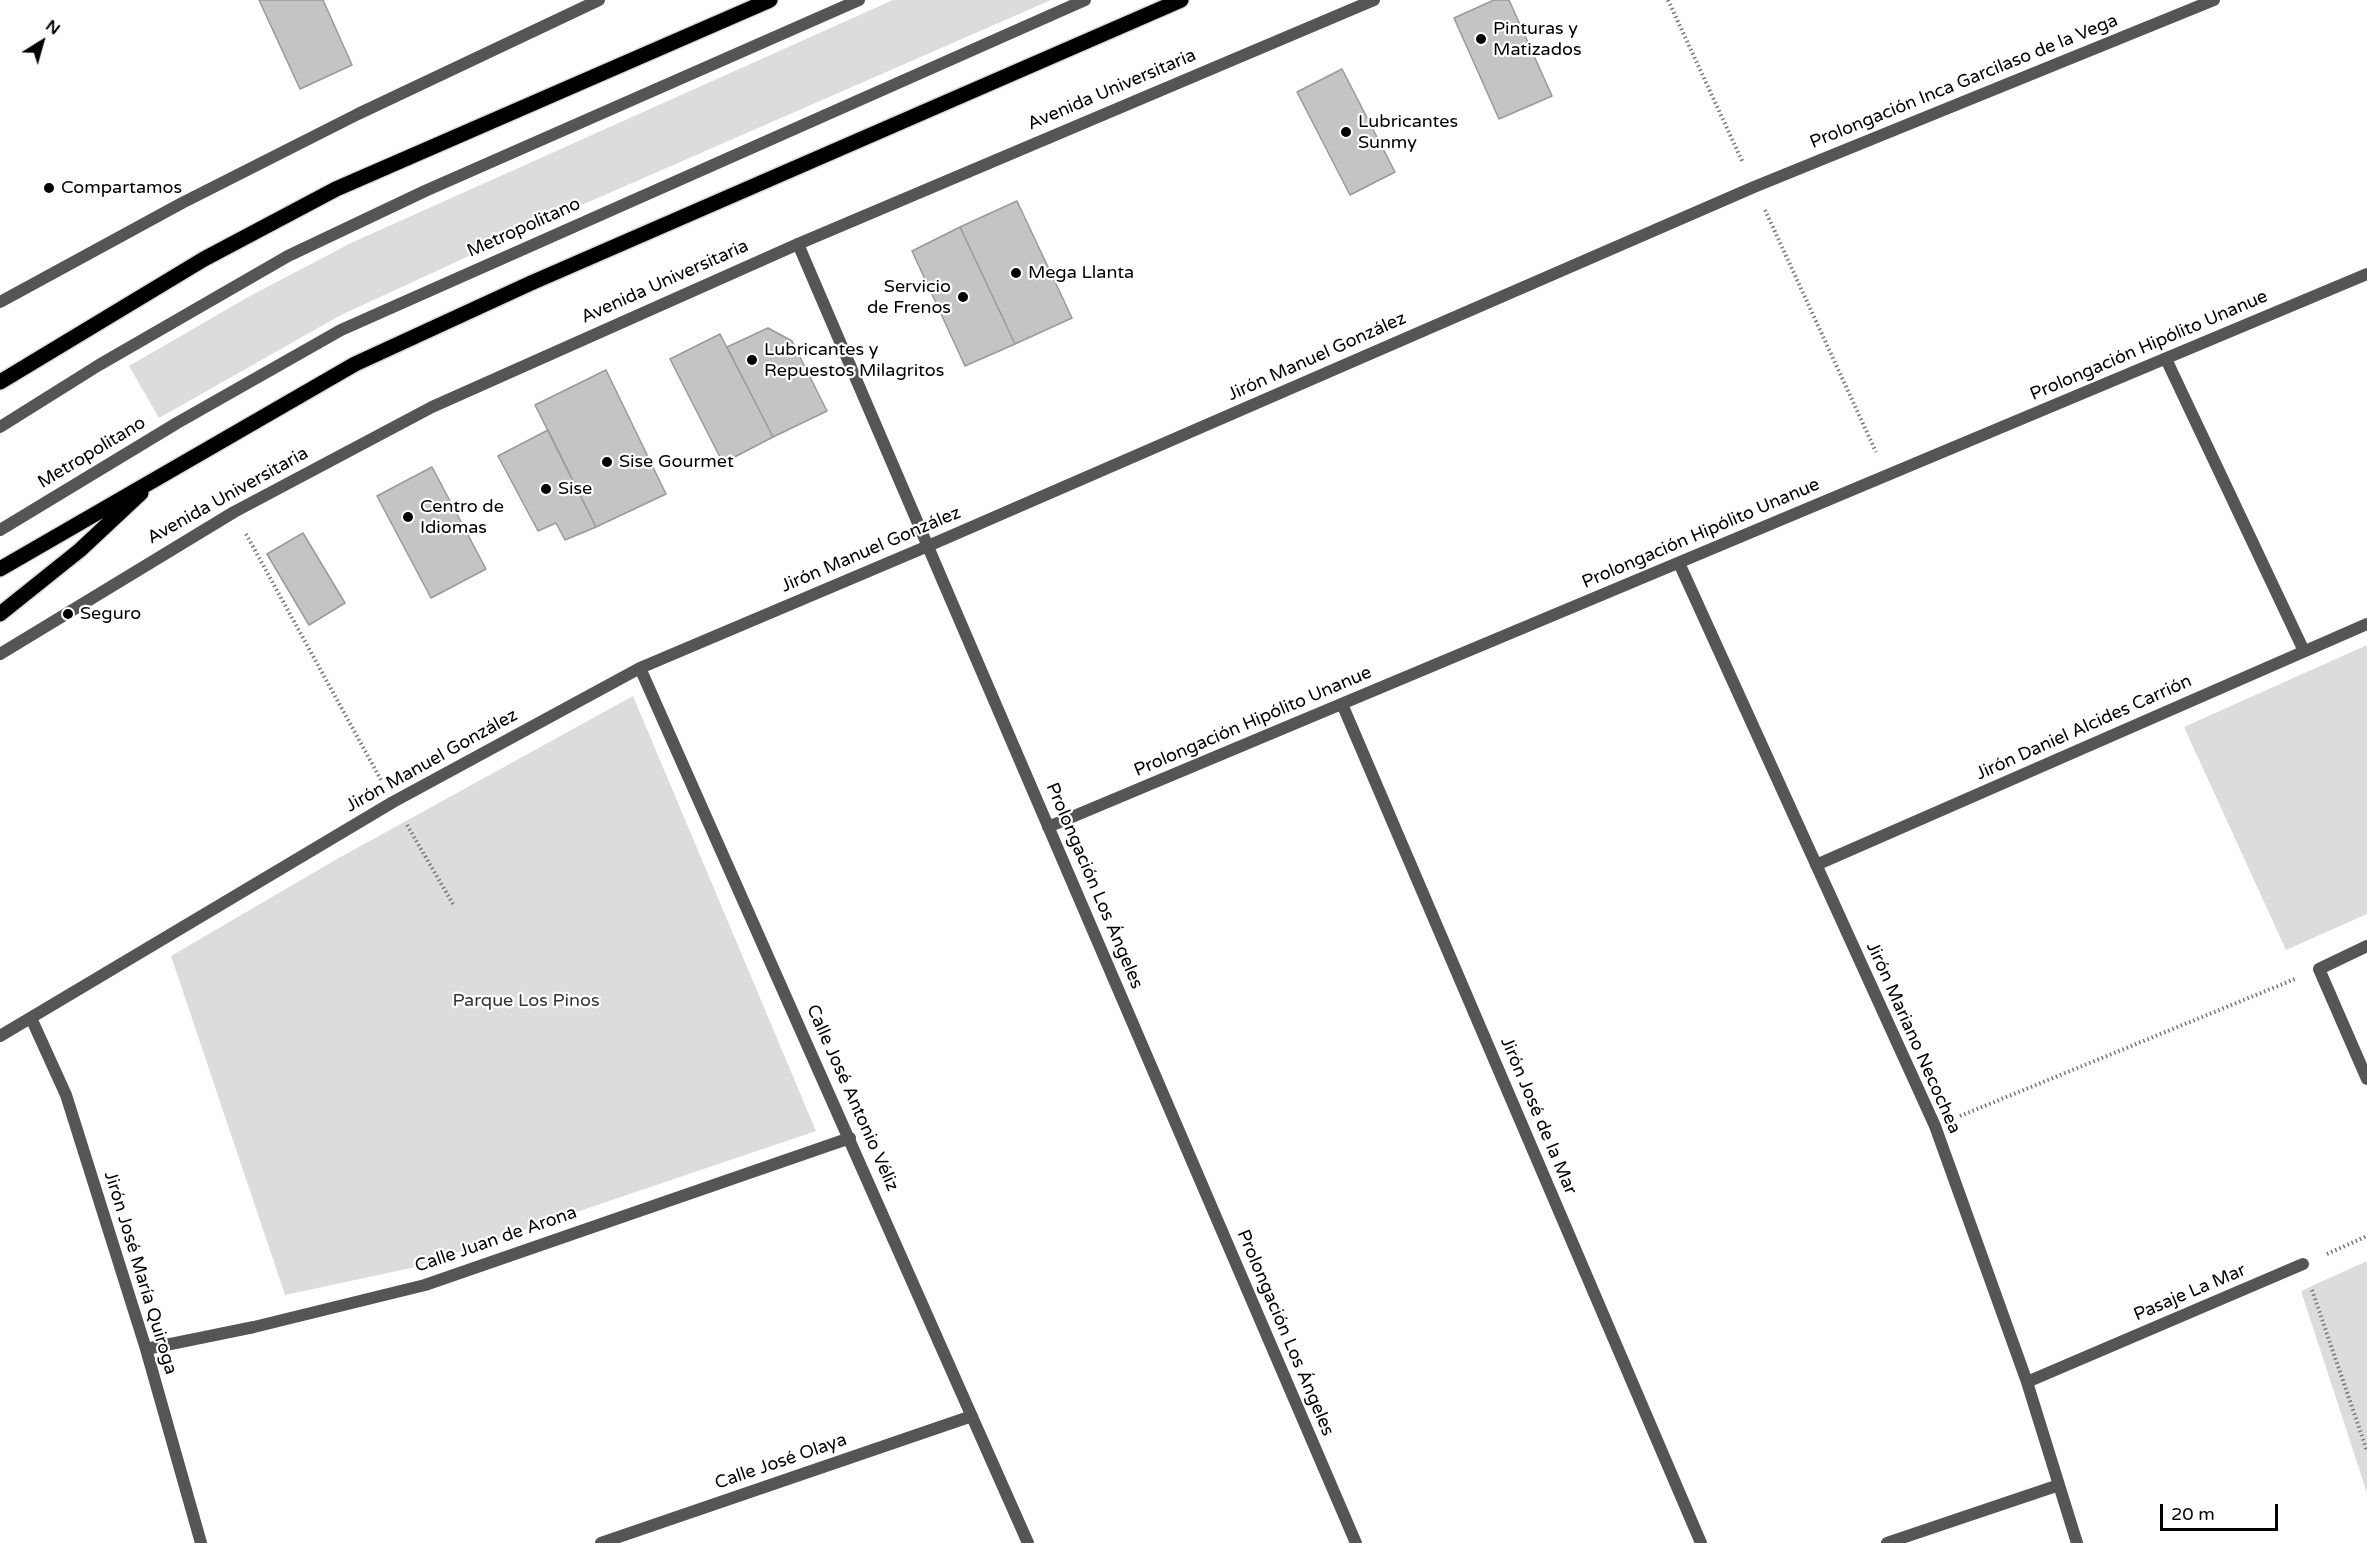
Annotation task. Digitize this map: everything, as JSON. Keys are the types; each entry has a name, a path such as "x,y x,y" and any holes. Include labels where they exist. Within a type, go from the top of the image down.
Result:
{"main road":[{"path":"0,382 204,259 336,189 770,0"},
{"path":"0,568 356,363 563,268 1181,0"},
{"path":"0,614 80,550 161,475"}],"street":[{"path":"0,302 182,203 358,114 599,0"},
{"path":"0,427 99,365 288,256 425,191 859,0"},
{"name":"Metropolitano","path":"0,530 177,423 341,330 1085,0"},
{"name":"Avenida Universitaria","path":"0,654 234,512 432,407 798,244 1374,0"},
{"name":"Prolongación Inca Garcilaso de la Vega","path":"1794,170 2214,0"},
{"name":"Jirón Manuel González","path":"0,1036 393,802 640,668 928,546 1794,170"},
{"name":"Prolongación Los Ángeles","path":"798,244 1356,1543"},
{"name":"Prolongación Hipólito Unanue","path":"1048,827 2367,274"},
{"path":"2166,359 2304,651"},
{"name":"Jirón Mariano Necochea","path":"1679,563 1935,1126 2027,1382 2077,1543"},
{"name":"Jirón Daniel Alcides Carrión","path":"1816,865 2367,624"},
{"name":"Calle José Antonio Véliz","path":"640,668 1028,1543"},
{"name":"Jirón José de la Mar","path":"1342,704 1701,1543"},
{"path":"2367,946 2319,969 2367,1079"},
{"name":"Jirón José María Quiroga","path":"31,1018 66,1095 146,1349 201,1543"},
{"name":"Calle Juan de Arona","path":"146,1349 254,1327 425,1285 850,1138"},
{"name":"Pasaje La Mar","path":"2027,1382 2303,1264"},
{"name":"Calle José Olaya","path":"601,1543 972,1416"},
{"path":"1887,1543 2059,1485"}],"path":[{"path":"1668,0 1887,475"},
{"path":"234,512 393,802 453,904"},
{"path":"1935,1126 2319,969"},
{"path":"2367,1236 2303,1264 2367,1451"}],"green space":[{"path":"893,0 1051,0 536,225 341,315 159,418 129,366 250,296 351,243"},
{"path":"2367,645 2367,914 2286,950 2184,727"},
{"name":"Parque Los Pinos","path":"633,696 816,1131 411,1268 285,1295 171,956 337,859"},
{"path":"2367,1261 2367,1493 2301,1291"}],"building":[{"path":"259,0 323,0 352,65 300,89"},
{"path":"1494,0 1509,0 1552,96 1499,119 1454,18"},
{"name":"Lubricantes Sunmy","path":"1342,69 1395,172 1350,195 1297,92"},
{"name":"Mega Llanta","path":"1017,201 1072,318 1015,344 960,227"},
{"name":"Servicio de Frenos","path":"960,227 1015,344 965,366 912,251"},
{"path":"768,328 792,341 827,411 773,437 727,347"},
{"path":"720,334 773,437 723,463 670,359"},
{"name":"Sise Gourmet","path":"606,370 666,494 596,527 535,405"},
{"name":"Sise","path":"548,430 596,527 565,540 556,523 538,531 498,456"},
{"path":"432,467 486,569 431,598 377,496"},
{"path":"303,533 345,603 309,625 267,554"}],"place":[{"name":"Pinturas y Matizados","path":"1481,39"},
{"name":"Lubricantes Sunmy","path":"1346,132"},
{"name":"Compartamos","path":"49,188"},
{"name":"Mega Llanta","path":"1016,273"},
{"name":"Servicio de Frenos","path":"963,297"},
{"name":"Lubricantes y Repuestos Milagritos","path":"752,360"},
{"name":"Sise Gourmet","path":"607,462"},
{"name":"Sise","path":"546,489"},
{"name":"Centro de Idiomas","path":"408,517"},
{"name":"Seguro","path":"68,614"}]}
